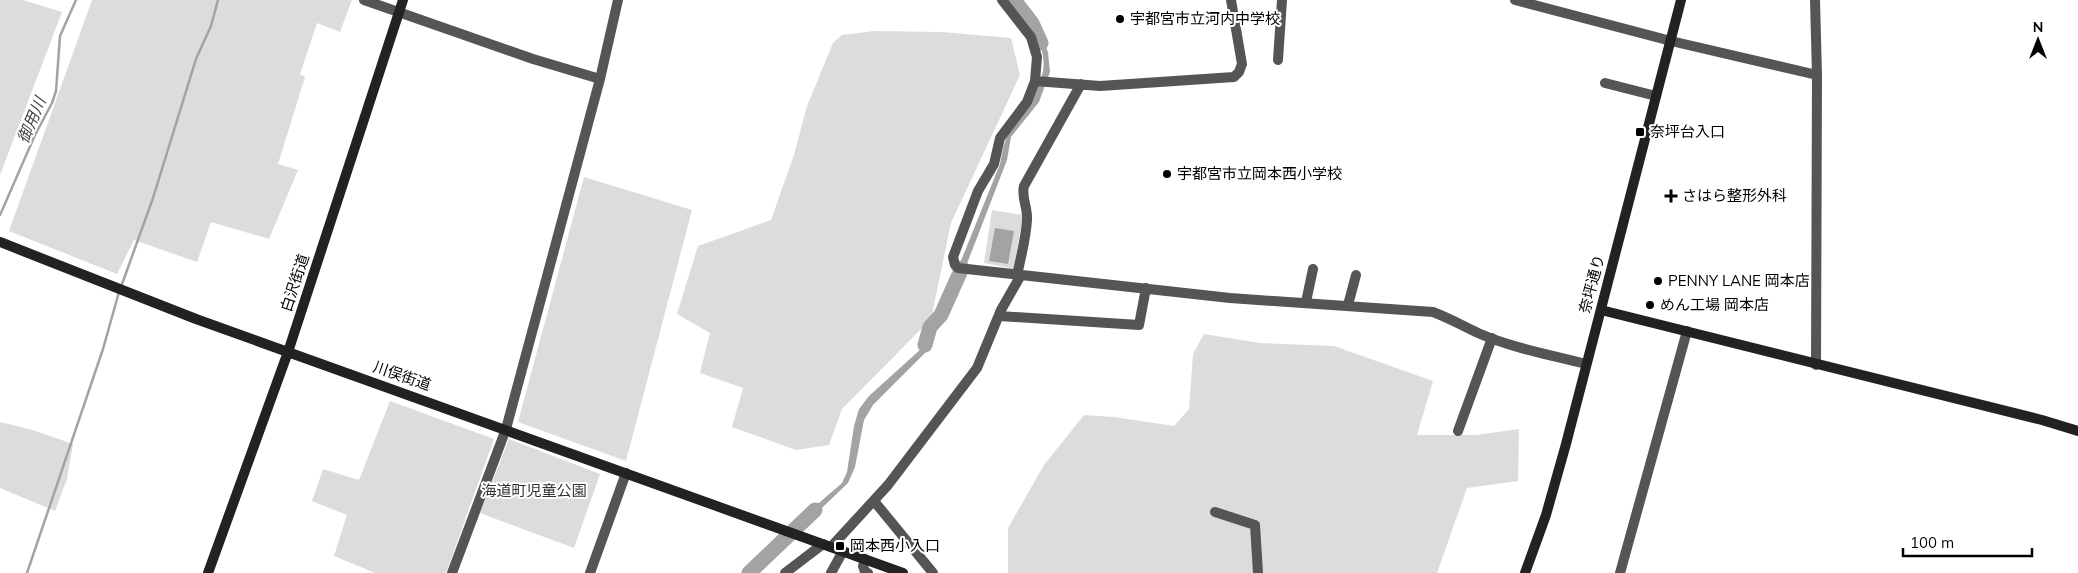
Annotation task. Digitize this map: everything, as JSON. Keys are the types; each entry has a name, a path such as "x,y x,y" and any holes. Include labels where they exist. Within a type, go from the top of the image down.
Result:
{"main road":[{"name":"白沢街道","path":"208,573 288,352 402,0"},
{"name":"奈坪通り","path":"1525,573 1546,515 1681,0"},
{"name":"川俣街道","path":"0,242 196,319 903,573"},
{"path":"1601,310 2042,420 2078,431"}],"street":[{"path":"364,0 600,79"},
{"path":"452,573 506,429 600,79 618,0"},
{"path":"1002,0 1031,37 1041,81 1000,138 994,164 978,191 953,257 955,265 961,269 1230,298 1433,312 1492,338 1586,364"},
{"path":"1041,81 1100,86 1234,77 1239,72 1242,64 1230,0"},
{"path":"1278,60 1282,0"},
{"path":"1515,0 1671,41 1817,75"},
{"path":"1815,0 1817,75 1816,364"},
{"path":"1605,83 1656,96"},
{"path":"785,573 827,545 874,501 888,486 977,368 1019,275 1027,220 1027,206 1022,198 1024,186 1081,84"},
{"path":"1306,302 1313,269"},
{"path":"1348,305 1356,275"},
{"path":"999,316 1139,325 1146,288"},
{"path":"1620,573 1686,330"},
{"path":"1458,430 1492,338"},
{"path":"590,573 626,473"},
{"path":"874,501 933,573"},
{"path":"1216,512 1255,525 1258,573"},
{"path":"831,573 843,551"},
{"path":"864,559 863,566 865,572 868,573"}],"green space":[{"path":"0,0 23,0 62,12 0,175"},
{"path":"92,0 352,0 340,32 317,23 300,74 305,77 278,164 298,170 269,239 211,222 197,262 134,240 117,274 9,231"},
{"path":"874,31 942,32 1011,38 1020,75 951,223 931,319 842,409 829,445 796,450 732,427 743,388 700,373 710,333 677,314 698,246 771,220 794,155 807,106 833,43 842,35"},
{"path":"584,177 692,210 626,461 518,422"},
{"path":"992,210 1023,215 1014,269 984,263"},
{"path":"1204,334 1260,343 1334,346 1433,381 1417,435 1476,435 1519,429 1518,481 1467,488 1437,573 1008,573 1008,528 1044,465 1084,415 1114,417 1174,426 1189,409 1193,354"},
{"path":"390,401 494,439 446,573 375,573 334,556 347,515 312,501 323,469 359,480"},
{"path":"0,422 33,430 73,444 67,479 55,511 0,488"},
{"name":"海道町児童公園","path":"509,439 600,474 574,548 480,513"}],"shaded area":[{"path":"1011,0 1015,0 1042,38 1048,52 1050,72 1039,102 1011,137 1007,160 958,287 952,283 1000,164 1007,135 1035,91 1043,70 1040,45 1031,27"},
{"path":"995,228 1014,231 1008,264 989,261"},
{"path":"929,325 936,328 926,352 873,405 864,420 855,467 848,483 803,526 797,522 842,483 847,472 854,426 859,409 869,396 921,349"},
{"path":"777,542 786,546 756,573 745,573"}],"waterway":[{"name":"御用川","path":"0,215 35,135 52,103 56,91 60,36 76,0"},
{"path":"121,287 153,198 196,59 211,26 218,0"},
{"path":"1014,0 1032,23 1041,43"},
{"path":"925,345 930,327 941,315 962,268"},
{"path":"27,573 103,349 119,292"},
{"path":"749,573 815,510"}],"place":[{"name":"宇都宮市立河内中学校","path":"1120,19"},
{"name":"奈坪台入口","path":"1640,132"},
{"name":"宇都宮市立岡本西小学校","path":"1167,174"},
{"name":"さはら整形外科","path":"1671,196"},
{"name":"PENNY LANE 岡本店","path":"1658,281"},
{"name":"めん工場 岡本店","path":"1650,305"},
{"name":"岡本西小入口","path":"840,546"}]}
